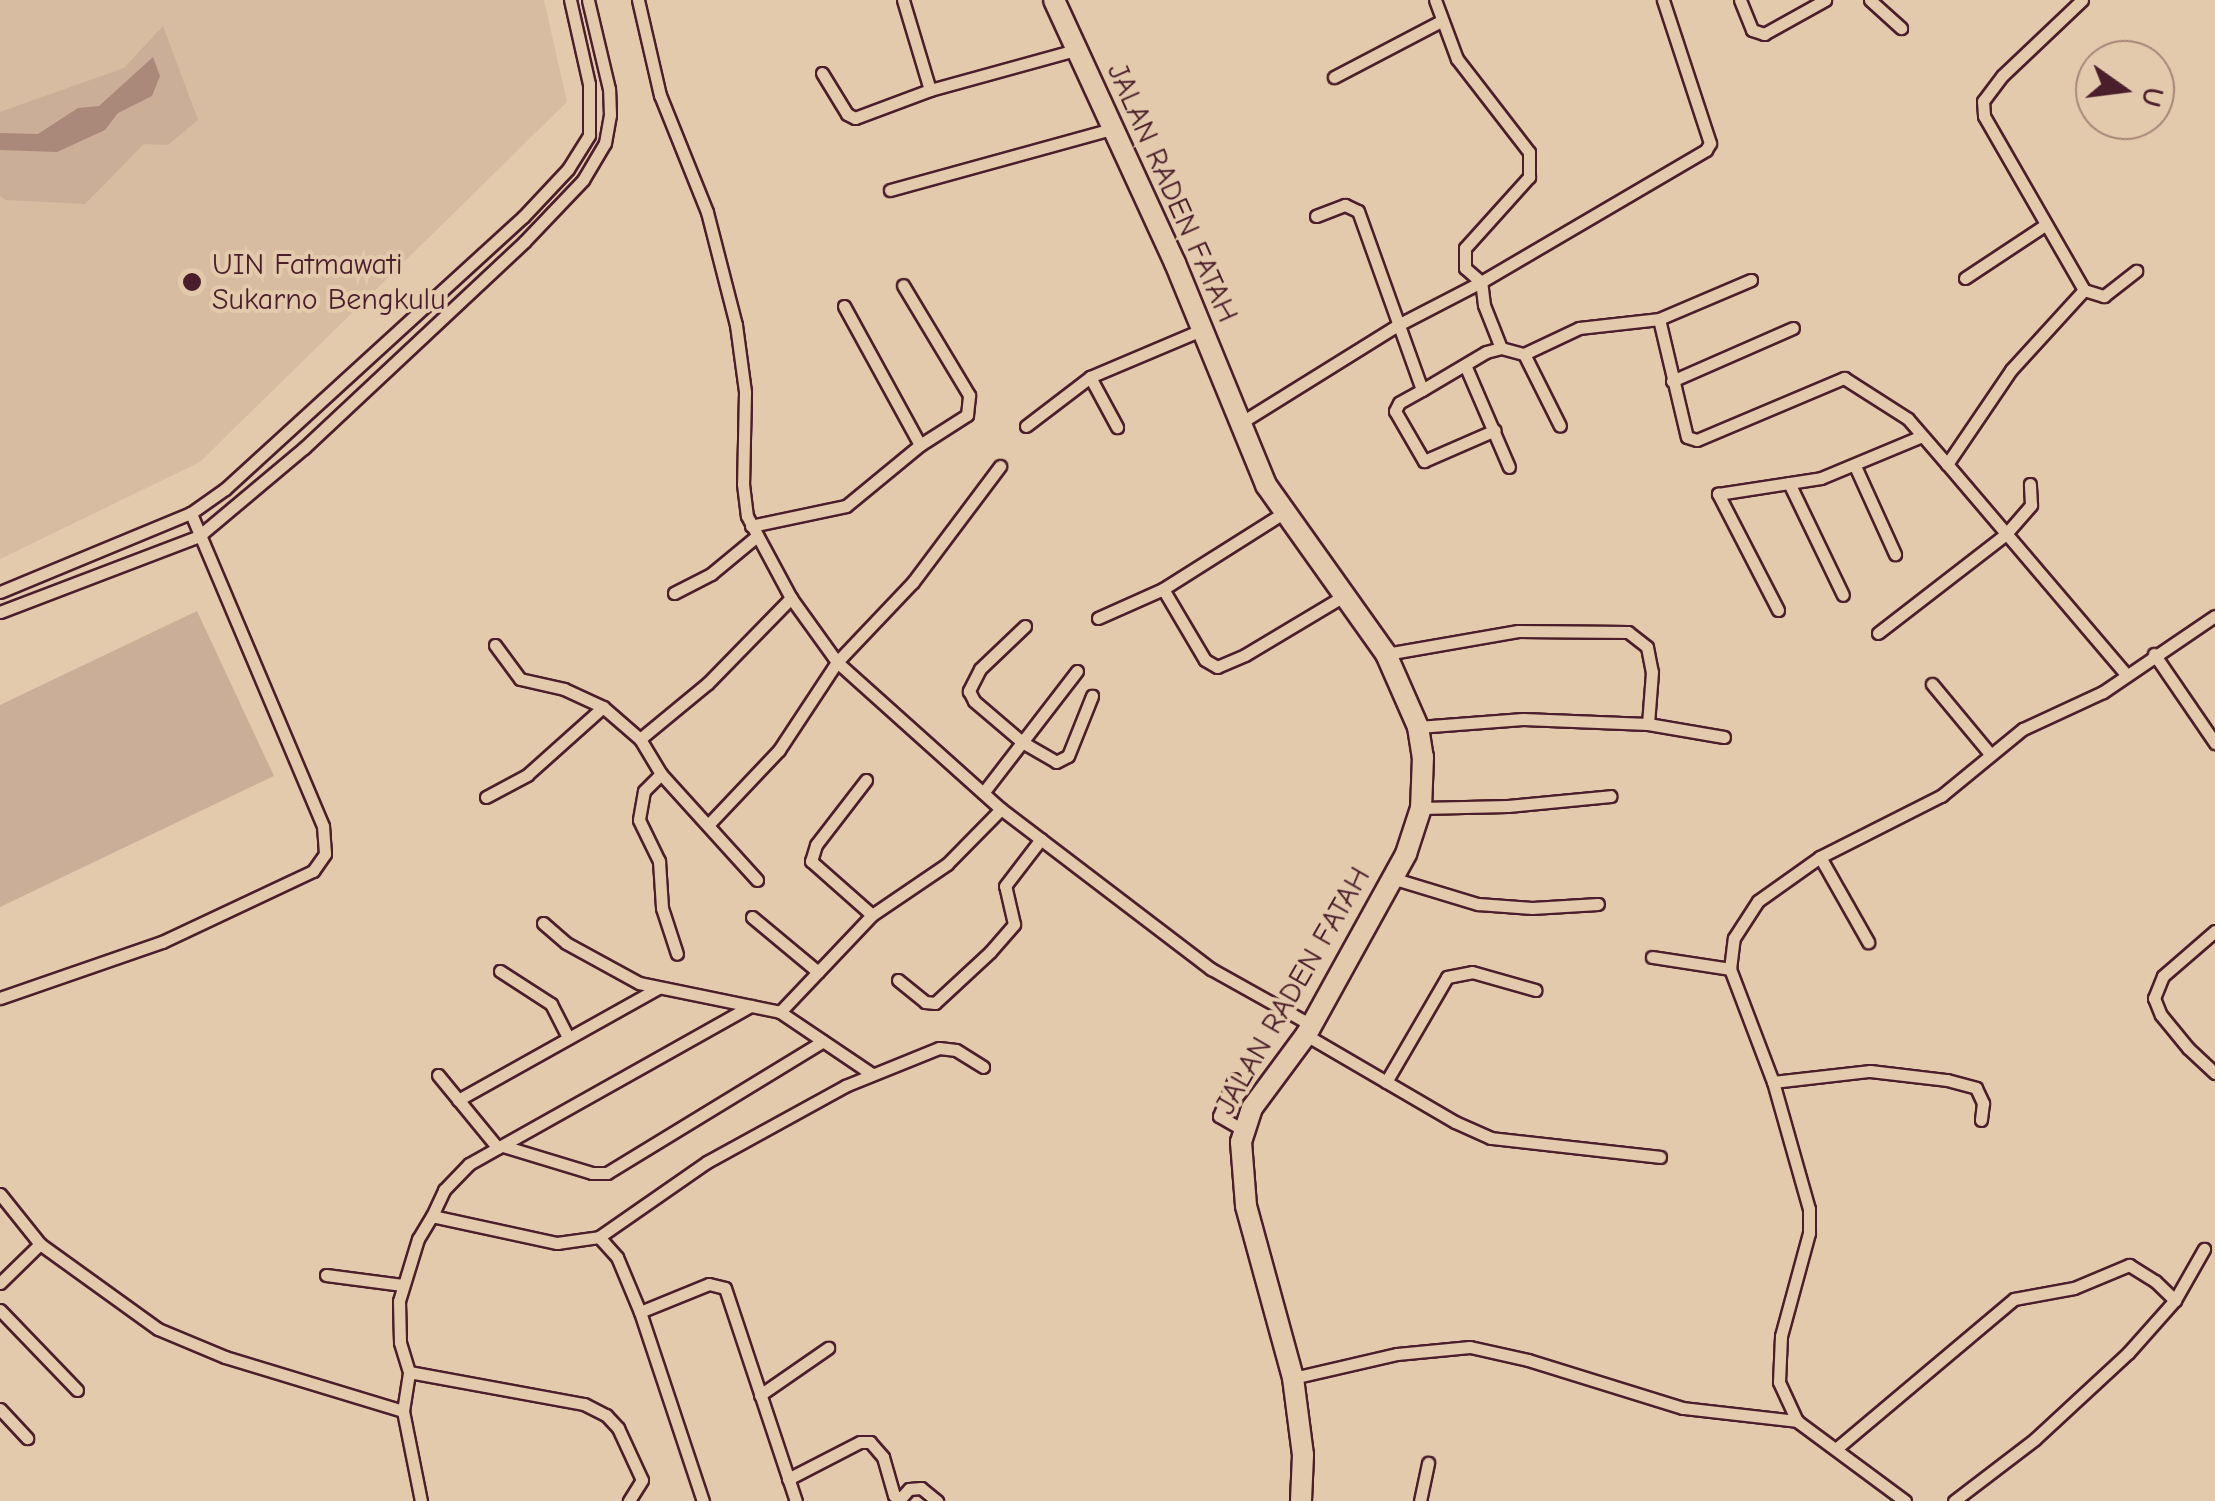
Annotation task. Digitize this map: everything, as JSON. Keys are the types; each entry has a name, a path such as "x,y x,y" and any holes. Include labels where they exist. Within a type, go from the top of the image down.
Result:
{"highway":[{"name":"JALAN RADEN FATAH","path":"1054,0 1242,422 1249,447 1282,513 1386,654 1418,727 1423,758 1421,808 1395,878 1309,1030 1261,1094 1243,1130 1241,1186 1292,1378 1302,1455 1302,1501"}],"street":[{"path":"0,592 191,513 293,430 523,217 568,169 589,135 592,103 570,0"},
{"path":"0,612 199,536 304,448 583,180 599,157 610,115 588,0"},
{"path":"638,0 660,96 707,212 736,325 745,402 744,498 754,531 791,598 836,662 1040,839 1211,969 1386,1082 1454,1122 1498,1141 1660,1157"},
{"path":"903,0 930,90"},
{"path":"1434,0 1457,59 1499,109 1532,162 1529,177 1465,248 1465,268 1481,282 1484,304 1502,348"},
{"path":"1242,422 1396,326 1481,282 1706,150 1710,134 1663,0"},
{"path":"1740,0 1752,30 1764,34 1825,0"},
{"path":"1870,0 1901,28"},
{"path":"2082,0 2002,76 1983,102 1986,122 2084,290 2104,296 2136,271"},
{"path":"1334,78 1441,22"},
{"path":"822,73 852,118 930,90 1075,50"},
{"path":"890,190 1112,129"},
{"path":"1316,216 1345,205 1358,211 1422,390"},
{"path":"1965,278 2046,225"},
{"path":"1495,430 1424,461 1395,411 1399,403 1502,348 1524,354 1579,328 1659,319 1751,280"},
{"path":"674,593 711,574 754,531 846,506 920,444 967,415 969,394 903,284"},
{"path":"1947,464 2011,370 2084,290"},
{"path":"844,306 920,444"},
{"path":"1659,319 1686,437 1698,440 1844,378 1908,419 2126,674"},
{"path":"1672,381 1794,328"},
{"path":"1026,426 1062,394 1090,377 1201,330"},
{"path":"1524,354 1560,426"},
{"path":"1465,365 1509,467"},
{"path":"1090,377 1117,427"},
{"path":"1778,610 1718,494 1790,483 1854,466 1922,436"},
{"path":"708,824 779,750 836,662 934,556 1000,466"},
{"path":"1854,466 1894,554"},
{"path":"1790,483 1843,595"},
{"path":"1878,633 2006,535 2032,505 2030,484"},
{"path":"0,998 162,942 313,871 325,854 322,826 191,513"},
{"path":"1098,618 1164,589 1282,513"},
{"path":"1164,589 1205,660 1217,666 1245,656 1342,597"},
{"path":"640,739 708,683 791,598"},
{"path":"1797,1421 1779,1382 1778,1358 1810,1221 1773,1082 1730,969 1734,938 1758,901 1820,857 1941,796 2023,729 2103,692 2215,616"},
{"path":"1025,626 980,669 970,691 974,702 1048,761 1062,761 1092,696"},
{"path":"1386,654 1518,631 1628,632 1647,647 1652,672 1648,724"},
{"path":"495,645 526,682 564,689 603,708 640,739 661,774 758,880"},
{"path":"2154,654 2215,743"},
{"path":"984,793 1078,671"},
{"path":"1932,684 1991,755"},
{"path":"486,797 527,775 603,708"},
{"path":"1418,727 1523,719 1648,724 1724,737"},
{"path":"661,774 644,790 639,820 659,861 662,908 676,954"},
{"path":"866,780 816,845 810,861 872,915"},
{"path":"1421,808 1508,806 1611,796"},
{"path":"780,1012 872,915 947,864 1001,809"},
{"path":"898,980 920,1000 935,1003 990,952 1014,924 1005,886 1040,839"},
{"path":"1820,857 1868,942"},
{"path":"1395,878 1478,904 1532,908 1598,904"},
{"path":"752,917 818,972"},
{"path":"542,923 614,972 658,988 780,1012 872,1074"},
{"path":"2215,930 2163,976 2154,998 2179,1038 2215,1074"},
{"path":"1652,957 1730,969"},
{"path":"500,971 550,1004 568,1038"},
{"path":"1386,1082 1447,977 1472,972 1534,990"},
{"path":"458,1100 658,988"},
{"path":"420,1501 403,1412 409,1372 398,1322 402,1284 418,1239 460,1170 751,1006"},
{"path":"438,1075 500,1147 592,1174 607,1172 822,1042"},
{"path":"432,1216 557,1243 599,1237 707,1162 872,1074 938,1048 956,1050 983,1067"},
{"path":"1773,1082 1870,1071 1947,1080 1976,1088 1983,1104 1980,1120"},
{"path":"1234,1080 1219,1116 1243,1130"},
{"path":"0,1194 40,1244 128,1310 176,1339 403,1412"},
{"path":"599,1237 616,1257 640,1312 703,1501"},
{"path":"0,1283 40,1244"},
{"path":"1954,1501 2035,1439 2128,1353 2175,1300 2204,1249"},
{"path":"1837,1448 2014,1299 2074,1288 2129,1266 2155,1281 2175,1300"},
{"path":"326,1275 402,1284"},
{"path":"640,1312 709,1284 725,1288 796,1501"},
{"path":"0,1310 77,1390"},
{"path":"1292,1378 1397,1354 1470,1347 1528,1360 1684,1408 1797,1421 1905,1501"},
{"path":"760,1395 828,1348"},
{"path":"409,1372 584,1404 606,1415 618,1428 642,1480 629,1501"},
{"path":"0,1409 27,1438"},
{"path":"788,1479 860,1442 870,1442 883,1456 894,1495 900,1499 909,1489 921,1488 936,1501"},
{"path":"1420,1501 1428,1462"}],"shaded area":[{"name":"UIN Fatmawati Sukarno Bengkulu","path":"0,0 544,0 567,102 200,462 0,559"},
{"path":"163,26 198,120 168,145 144,144 85,204 6,200 0,196 0,112 124,68"},
{"path":"153,57 160,76 152,96 118,113 105,130 57,152 0,150 0,133 38,134 78,108 99,106"},
{"path":"197,611 274,776 0,907 0,705"}],"place":[{"name":"UIN Fatmawati Sukarno Bengkulu","path":"192,282"}]}
